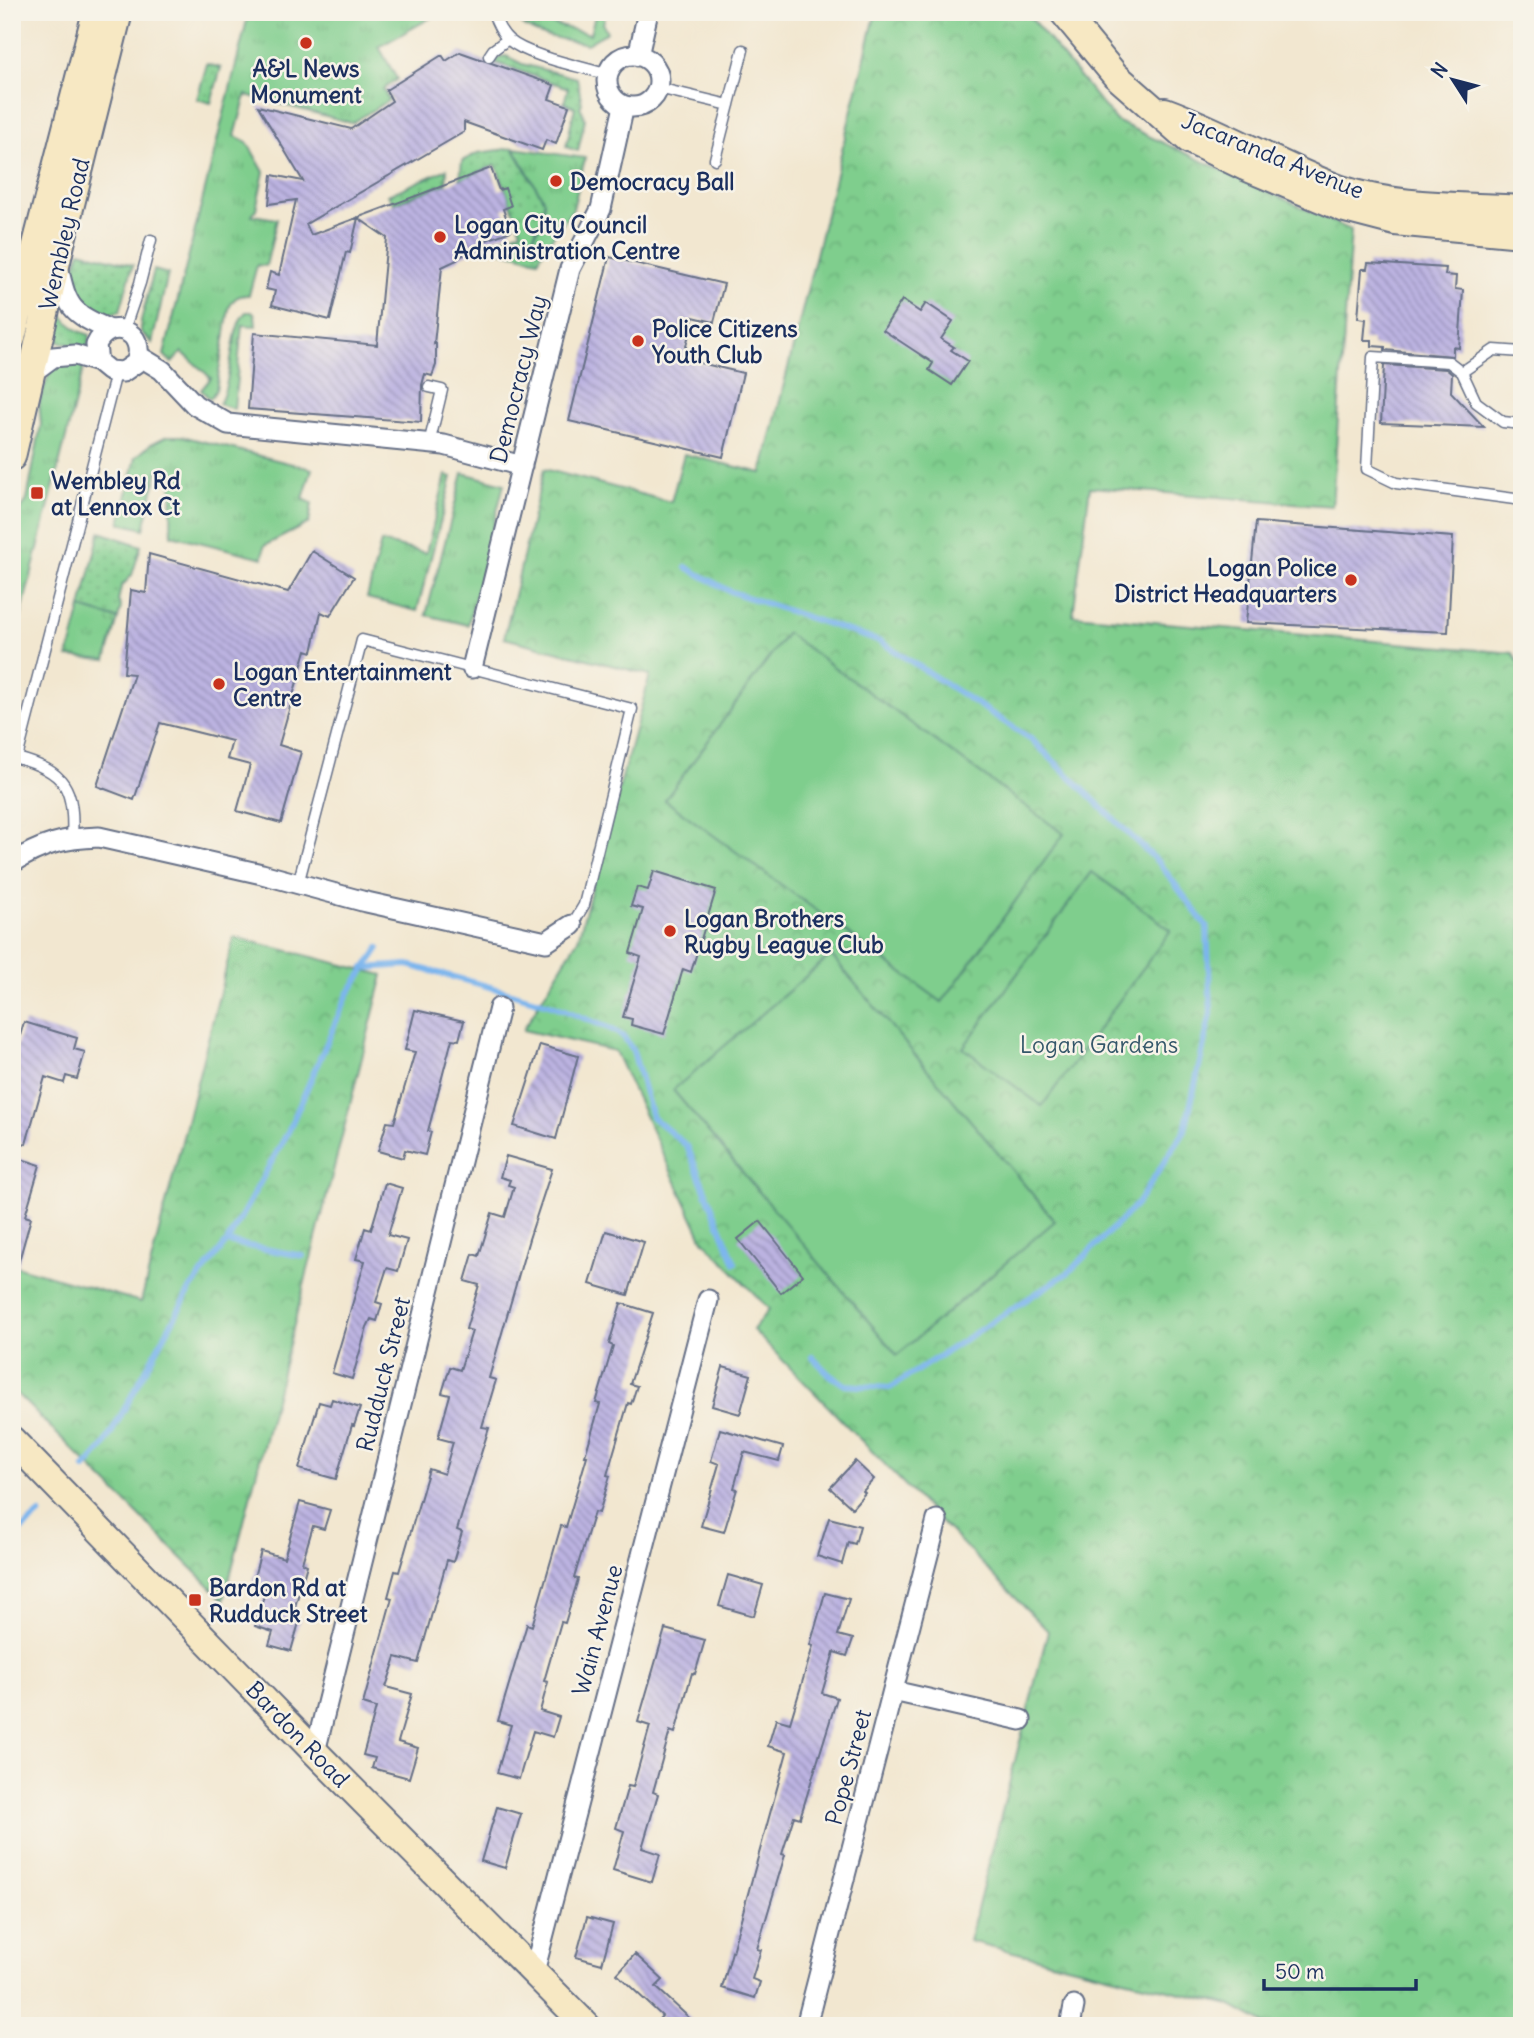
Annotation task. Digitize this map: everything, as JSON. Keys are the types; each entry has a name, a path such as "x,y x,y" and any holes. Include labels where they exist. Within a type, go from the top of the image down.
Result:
{"street":[{"name":"Wembley Road","path":"12,338 96,12"},
{"name":"Wembley Road","path":"12,457 119,12"},
{"path":"638,56 648,12"},
{"name":"Jacaranda Avenue","path":"1063,12 1115,75 1189,140 1345,209 1395,222 1522,234"},
{"path":"638,56 652,64 657,72 658,88 641,106 624,106 617,102 608,90 608,75 616,62 638,56"},
{"name":"Democracy Way","path":"472,668 570,269 601,209 624,106"},
{"name":"Jacaranda Avenue","path":"1150,106 1201,124 1342,189 1383,199 1522,209"},
{"path":"57,261 64,292 79,316 117,330 136,340 139,356 130,369 116,373 102,368 98,362 96,345 100,338 117,330"},
{"path":"30,374 53,357 75,355 98,362"},
{"path":"139,356 162,370 195,405 228,424 444,445 522,466"},
{"path":"12,863 48,844 72,838 99,837 546,942 572,925"},
{"name":"Rudduck Street","path":"315,1752 499,1008"},
{"name":"Wain Avenue","path":"534,1972 708,1300"},
{"name":"Bardon Road","path":"12,1440 315,1752 587,2026"},
{"name":"Pope Street","path":"806,2026 937,1520"},
{"path":"893,1690 1021,1720"}],"lane":[{"path":"493,12 495,22 508,39 524,50 608,75"},
{"path":"489,56 508,39"},
{"path":"715,159 743,50"},
{"path":"658,88 729,105"},
{"path":"117,330 141,283 151,240"},
{"path":"1462,372 1493,350 1522,352"},
{"path":"1522,424 1503,422 1476,402 1462,372 1448,362 1373,357 1367,469 1396,483 1522,500"},
{"path":"72,838 73,817 62,780 50,769 17,758 116,373"},
{"path":"429,387 442,390 429,444"},
{"path":"298,884 362,639 632,709 584,905 572,925"}],"green space":[{"path":"249,12 441,12 379,47 397,79 383,89 389,100 352,123 246,95 235,136 247,142 264,172 256,209 252,215 277,219 266,266 257,265 249,295 236,298 229,308 216,390 210,399 201,390 211,378 182,352 172,363 164,355"},
{"path":"514,12 590,34 596,12 609,12 605,15 603,24 607,32 587,44 545,36 526,27"},
{"name":"Logan Gardens","path":"876,12 1026,12 1116,121 1351,230 1332,506 1090,487 1073,615 1513,653 1522,669 1522,2026 1268,2026 1230,2005 969,1941 1048,1631 753,1330 769,1309 703,1240 615,1051 523,1030 578,939 650,675 504,638 544,469 671,502 684,454 762,473"},
{"path":"506,56 522,64 577,78 582,104 580,106 585,119 578,151 566,147 575,107 564,103 568,88 494,62 499,57"},
{"path":"207,64 221,68 211,103 197,99"},
{"path":"513,148 544,201 544,213 531,241 537,251 548,243 538,260 484,246 521,231 496,165 460,180 462,161 478,153"},
{"path":"514,148 585,158 573,209 548,243 537,251 531,242 539,227 544,201"},
{"path":"447,169 446,184 394,203 388,195"},
{"path":"80,251 133,265 120,311 95,314 81,307 76,301 72,280"},
{"path":"154,270 168,274 152,343 141,332 141,321"},
{"path":"246,312 255,315 256,326 242,325 234,409 219,404 227,382 237,329"},
{"path":"61,313 74,327 90,335 88,348 54,341"},
{"path":"53,362 84,366 12,651 12,523 27,500 41,424 39,403"},
{"path":"167,436 182,436 312,469 303,499 312,503 309,523 264,546 263,558 171,535 172,473 158,469 144,529 120,523 136,457 151,444"},
{"path":"463,473 504,484 468,625 426,615"},
{"path":"446,475 452,477 417,611 367,598 381,542 426,553"},
{"path":"100,532 141,546 132,575 121,587 118,619 81,608"},
{"path":"81,608 118,619 106,660 68,657"},
{"path":"787,633 1064,834 942,1002 665,800"},
{"path":"1092,872 1171,930 1042,1106 963,1048"},
{"path":"234,937 383,975 224,1600 12,1389 12,1265 141,1302"},
{"path":"831,955 1055,1221 897,1355 673,1090"}],"building":[{"name":"Logan City Council Administration Centre","path":"460,52 554,85 549,99 569,106 556,144 546,140 542,150 464,122 464,132 306,224 311,235 491,168 499,190 505,188 511,206 503,209 511,231 481,242 483,247 442,267 434,344 436,343 436,365 432,376 425,374 422,385 421,422 248,409 254,333 377,345 387,238 358,218 350,253 346,252 330,320 272,305 275,291 266,289 270,272 279,275 296,200 269,204 272,175 303,181 258,106 351,129 392,101 386,90 442,55 446,61"},
{"name":"Police Citizens Youth Club","path":"609,257 724,284 714,322 693,317 683,359 743,373 723,457 569,421"},
{"path":"1368,263 1446,268 1445,275 1456,276 1455,289 1463,290 1459,348 1453,347 1453,356 1385,350 1385,347 1372,346 1372,340 1364,340 1366,319 1358,318 1362,269 1367,269"},
{"path":"902,300 920,312 926,303 953,321 941,339 954,347 951,350 968,361 952,385 929,370 933,363 883,330"},
{"path":"1384,365 1446,369 1452,374 1451,392 1484,427 1381,423"},
{"name":"Logan Police District Headquarters","path":"1256,522 1453,537 1448,632 1246,623"},
{"name":"Logan Entertainment Centre","path":"312,551 354,577 330,616 321,612 312,652 306,650 279,745 301,752 281,823 237,811 250,765 227,759 232,741 160,723 134,800 97,786 134,674 124,673 131,590 146,593 149,554 288,592"},
{"name":"Logan Brothers Rugby League Club","path":"654,871 716,890 691,972 683,969 664,1034 631,1025 632,1019 623,1017 641,957 630,953 643,909 631,906 637,887 648,890"},
{"path":"415,1010 464,1021 459,1040 452,1039 428,1131 431,1132 425,1155 405,1150 403,1158 378,1151 387,1122 394,1123 415,1052 405,1050"},
{"path":"24,1022 77,1038 74,1049 85,1052 77,1079 66,1076 64,1083 45,1077 26,1144 12,1140 12,1063"},
{"path":"540,1045 578,1056 556,1139 514,1126"},
{"path":"12,1156 40,1165 25,1216 31,1218 17,1268 12,1267"},
{"path":"506,1156 552,1169 489,1378 496,1380 482,1427 489,1428 457,1530 462,1532 453,1562 447,1560 418,1663 396,1657 386,1687 412,1694 398,1742 418,1748 409,1778 372,1768 375,1758 363,1755 376,1708 363,1704 392,1598 388,1597 395,1571 399,1572 429,1469 444,1474 453,1442 438,1438 450,1395 442,1393 450,1367 460,1370 472,1331 466,1329 479,1285 465,1281 473,1254 479,1256 492,1213 505,1217 514,1187 508,1185 510,1180 500,1177"},
{"path":"385,1183 402,1188 388,1235 407,1240 398,1271 387,1268 376,1302 382,1304 377,1321 371,1319 367,1327 352,1379 332,1373 365,1261 356,1259 365,1228 371,1230"},
{"path":"760,1221 803,1275 781,1293 738,1239"},
{"path":"606,1231 644,1242 628,1295 590,1284"},
{"path":"621,1303 653,1313 630,1384 637,1386 631,1404 628,1403 599,1513 594,1512 574,1578 578,1579 565,1623 561,1622 544,1681 548,1682 540,1711 559,1717 553,1737 533,1731 519,1779 497,1773 511,1725 498,1721 527,1624 532,1626 561,1526 566,1527 587,1456 600,1404 596,1403 613,1346 609,1344"},
{"path":"723,1367 751,1375 740,1414 712,1406"},
{"path":"332,1399 360,1408 354,1426 352,1425 336,1479 299,1469 319,1402 330,1405"},
{"path":"720,1429 783,1447 779,1461 744,1452 734,1488 737,1489 724,1532 701,1526 719,1464 711,1461"},
{"path":"855,1461 874,1479 852,1508 830,1488"},
{"path":"300,1502 330,1510 324,1529 313,1526 302,1563 307,1565 292,1617 300,1619 291,1651 269,1645 273,1632 255,1626 267,1585 253,1581 261,1551 284,1558"},
{"path":"829,1518 860,1526 855,1544 848,1542 842,1564 817,1556"},
{"path":"728,1575 763,1585 754,1616 719,1606"},
{"path":"825,1593 849,1599 838,1635 853,1639 847,1656 834,1652 822,1693 837,1698 800,1818 794,1816 782,1854 785,1855 757,1949 761,1950 752,1979 760,1982 755,1998 722,1988 787,1752 768,1746 776,1719 790,1723 813,1646 810,1645"},
{"path":"665,1629 705,1640 695,1674 692,1673 675,1733 670,1731 653,1792 658,1794 642,1848 660,1854 652,1882 613,1870 624,1831 616,1828 628,1786 633,1787 650,1726 638,1722"},
{"path":"497,1807 521,1814 505,1868 481,1861"},
{"path":"587,1917 613,1924 602,1964 576,1957"},
{"path":"635,1954 663,1980 656,1987 698,2026 653,2026 662,2016 617,1974"}],"waterway":[{"path":"686,567 729,591 881,642 1031,739 1160,864 1207,927 1211,1013 1185,1130 1137,1204 1069,1272 890,1388 845,1385 812,1357"},
{"path":"85,1468 104,1446 191,1288 227,1242 287,1134 348,994 379,948"},
{"path":"364,968 408,965 552,1005 624,1037 633,1051 652,1117 687,1146 735,1263"},
{"path":"227,1242 303,1256"},
{"path":"12,1538 40,1514"}],"place":[{"name":"A&L News Monument","path":"306,43"},
{"name":"Democracy Ball","path":"556,181"},
{"name":"Logan City Council Administration Centre","path":"440,237"},
{"name":"Police Citizens Youth Club","path":"638,341"},
{"name":"Wembley Rd at Lennox Ct","path":"37,493"},
{"name":"Logan Police District Headquarters","path":"1351,580"},
{"name":"Logan Entertainment Centre","path":"219,684"},
{"name":"Logan Brothers Rugby League Club","path":"670,931"},
{"name":"Bardon Rd at Rudduck Street","path":"195,1600"}]}
